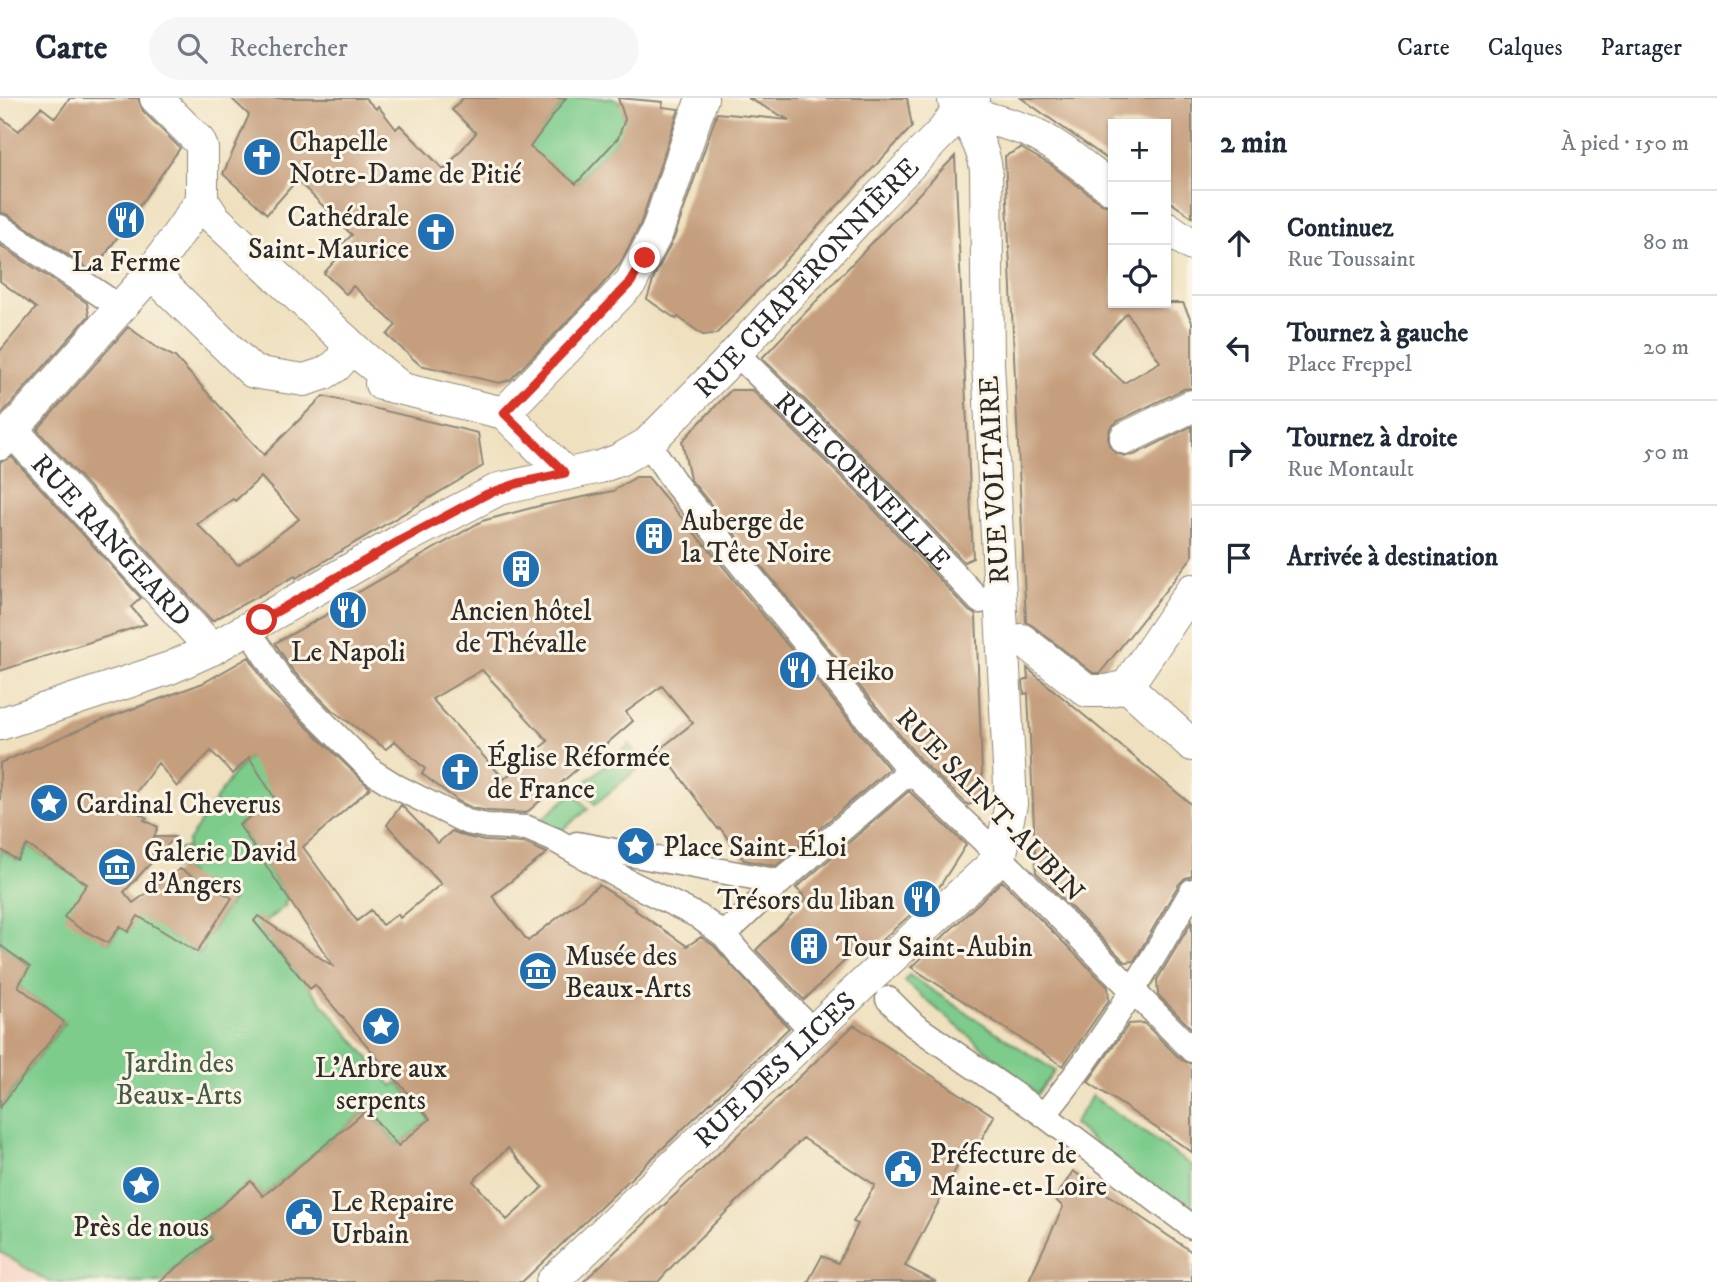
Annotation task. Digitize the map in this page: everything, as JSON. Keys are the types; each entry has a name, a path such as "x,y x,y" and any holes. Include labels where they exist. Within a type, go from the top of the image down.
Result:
{"street":[{"path":"156,98 200,141 202,200 214,218 346,341 401,388"},
{"path":"504,413 631,282 657,232 702,98"},
{"path":"960,100 1032,133 1108,186"},
{"name":"RUE CHAPERONNIÈRE","path":"0,723 170,668 212,649 487,494 519,483 600,467 652,450 723,367 944,130 960,100"},
{"name":"RUE VOLTAIRE","path":"960,100 978,139 986,170 989,377 1011,804 1000,859"},
{"path":"7,438 151,273 202,200"},
{"path":"0,226 121,308"},
{"path":"1171,230 1192,245"},
{"path":"151,273 253,372 304,380 323,374 344,357 346,341"},
{"name":"RUE CORNEILLE","path":"746,363 876,490 980,601"},
{"path":"323,374 401,388 504,413 565,473"},
{"path":"1126,438 1192,406"},
{"name":"RUE RANGEARD","path":"7,438 212,649"},
{"name":"RUE SAINT-AUBIN","path":"652,450 685,497 910,771 1192,1050"},
{"path":"1022,640 1087,691 1107,691 1127,686 1192,590"},
{"path":"259,646 281,680 373,772 467,822 527,828 555,840 627,881 698,916 724,935 803,1021"},
{"path":"1127,686 1192,745"},
{"path":"724,935 780,882 910,771"},
{"path":"555,840 780,882"},
{"name":"RUE DES LICES","path":"552,1282 862,985 1000,859"},
{"path":"1044,1115 1076,1076 1135,991 1192,891"},
{"path":"888,999 914,1025 1044,1115 1192,1227"}],"shaded area":[{"path":"0,1252 49,1282 0,1282"}],"green space":[{"path":"567,98 613,98 624,107 623,113 628,128 576,184 527,149"},
{"path":"630,744 640,767 595,804 581,786"},
{"name":"Jardin des Beaux-Arts","path":"255,751 275,799 239,825 288,898 284,902 286,905 259,927 392,1086 398,1082 430,1119 398,1146 367,1110 263,1196 250,1182 200,1223 212,1239 171,1272 179,1282 49,1282 0,1252 0,1107 64,1023 18,986 30,967 0,945 0,849 17,860 27,845 87,884 103,940 109,942 120,926 128,931 140,911 171,936 176,939 177,936 200,954 204,948 202,945 233,900 208,888 209,885 189,876 190,873 185,870 183,872 169,864 178,850 187,848 188,841 233,774"},
{"path":"574,792 588,809 557,834 534,826"},
{"path":"909,975 1055,1071 1037,1094 904,981"},
{"path":"1092,1096 1192,1166 1192,1223 1073,1124"}],"building":[{"path":"70,98 138,98 143,111 180,148 98,265 89,269 0,212 0,117 19,131 41,107 55,118"},
{"name":"Cathédrale Saint-Maurice","path":"231,98 365,98 376,109 378,106 396,129 400,125 444,170 476,133 452,110 463,98 566,98 530,147 576,184 618,138 625,119 618,98 663,102 662,107 679,109 640,225 620,264 510,380 499,383 420,365 387,335 396,325 353,286 346,294 324,273 343,252 339,247 352,235 297,180 267,214 223,174 249,115"},
{"path":"748,98 907,98 912,127 716,334 703,335 647,299 655,275 674,238 717,113 789,120"},
{"path":"1021,98 1192,98 1192,217 1171,202 1171,119 1108,119 1108,159"},
{"path":"1021,148 1051,165 1102,204 1108,206 1108,308 1171,308 1171,303 1183,303 1192,322 1192,388 1184,389 1118,421 1110,428 1108,437 1109,445 1115,453 1134,455 1192,426 1192,557 1100,673 1093,673 1026,622 1005,156","holes":["1127,313 1160,362 1124,383 1091,352"]},
{"path":"955,156 973,558 964,562 887,480 762,358"},
{"path":"0,245 87,303 89,316 0,416 0,351 36,308 0,281"},
{"path":"128,327 175,357 264,455 323,396 478,433 483,466 296,578 295,576 212,621 37,430","holes":["261,477 299,519 238,565 197,524 233,499 235,501"]},
{"path":"731,390 752,390 865,500 969,611 976,615 983,799 968,805 921,761 690,479 682,441"},
{"path":"12,457 141,598 131,607 146,624 0,671 0,462"},
{"path":"636,477 648,477 889,769 776,866 744,860 660,749 693,723 662,686 626,712 633,721 526,813 489,811 472,808 458,801 422,774 425,769 395,741 386,749 332,710 293,671 275,643 355,599 352,596 482,521 613,491","holes":["482,670 548,741 504,779 432,699"]},
{"path":"249,657 270,691 370,788 303,847 357,921 371,910 382,925 398,914 400,918 441,884 387,825 401,805 438,843 452,831 484,841 524,843 547,853 492,896 528,941 599,885 687,946 701,937 714,946 789,1028 522,1282 159,1282 212,1239 199,1224 251,1181 263,1196 367,1110 398,1146 430,1119 315,985 310,989 254,921 258,916 334,967 239,825 275,799 249,757 233,774 211,751 177,787 158,763 126,806 158,827 154,837 175,837 124,892 133,903 180,869 232,898 197,952 138,916 128,932 120,926 108,943 79,928 64,917 87,884 27,845 17,860 0,849 0,763 100,721 203,683","holes":["508,1148 543,1187 507,1220 473,1181"]},
{"path":"1027,668 1192,805 1192,876 1179,884 1134,961 1125,962 1036,872 1028,693 1024,694 1023,681 1028,679"},
{"path":"909,791 966,845 936,892 864,956 857,949 804,1000 756,950 807,899 796,888"},
{"path":"1002,881 1108,987 1109,1000 1063,1066 911,967"},
{"path":"1192,921 1192,1029 1158,995 1157,980"},
{"path":"0,945 30,967 18,986 64,1022 0,1107"},
{"path":"1144,1023 1181,1060 1192,1064 1192,1152 1088,1082 1129,1024"},
{"path":"854,1025 994,1116 978,1146 969,1144 905,1266 936,1282 808,1282 822,1256 838,1263 858,1224 853,1222 875,1185 803,1138 683,1254 658,1282 583,1282"},
{"name":"Préfecture de Maine-et-Loire","path":"1073,1171 1192,1252 1192,1282 1028,1282 1063,1207 1055,1199"}],"place":[{"name":"Chapelle Notre-Dame de Pitié","path":"262,157"},
{"name":"La Ferme","path":"126,220"},
{"name":"Cathédrale Saint-Maurice","path":"436,232"},
{"name":"Auberge de la Tête Noire","path":"654,536"},
{"name":"Ancien hôtel de Thévalle","path":"521,569"},
{"name":"Le Napoli","path":"348,610"},
{"name":"Heiko","path":"798,670"},
{"name":"Église Réformée de France","path":"460,772"},
{"name":"Cardinal Cheverus","path":"49,803"},
{"name":"Place Saint-Éloi","path":"636,846"},
{"name":"Galerie David d'Angers","path":"117,867"},
{"name":"Trésors du liban","path":"922,899"},
{"name":"Tour Saint-Aubin","path":"809,946"},
{"name":"Musée des Beaux-Arts","path":"538,971"},
{"name":"L’Arbre aux serpents","path":"381,1026"},
{"name":"Préfecture de Maine-et-Loire","path":"903,1169"},
{"name":"Près de nous","path":"141,1185"},
{"name":"Le Repaire Urbain","path":"304,1217"}],"route":[{"path":"262,620 487,494 519,483 565,473 504,413 631,282 645,258"}]}
